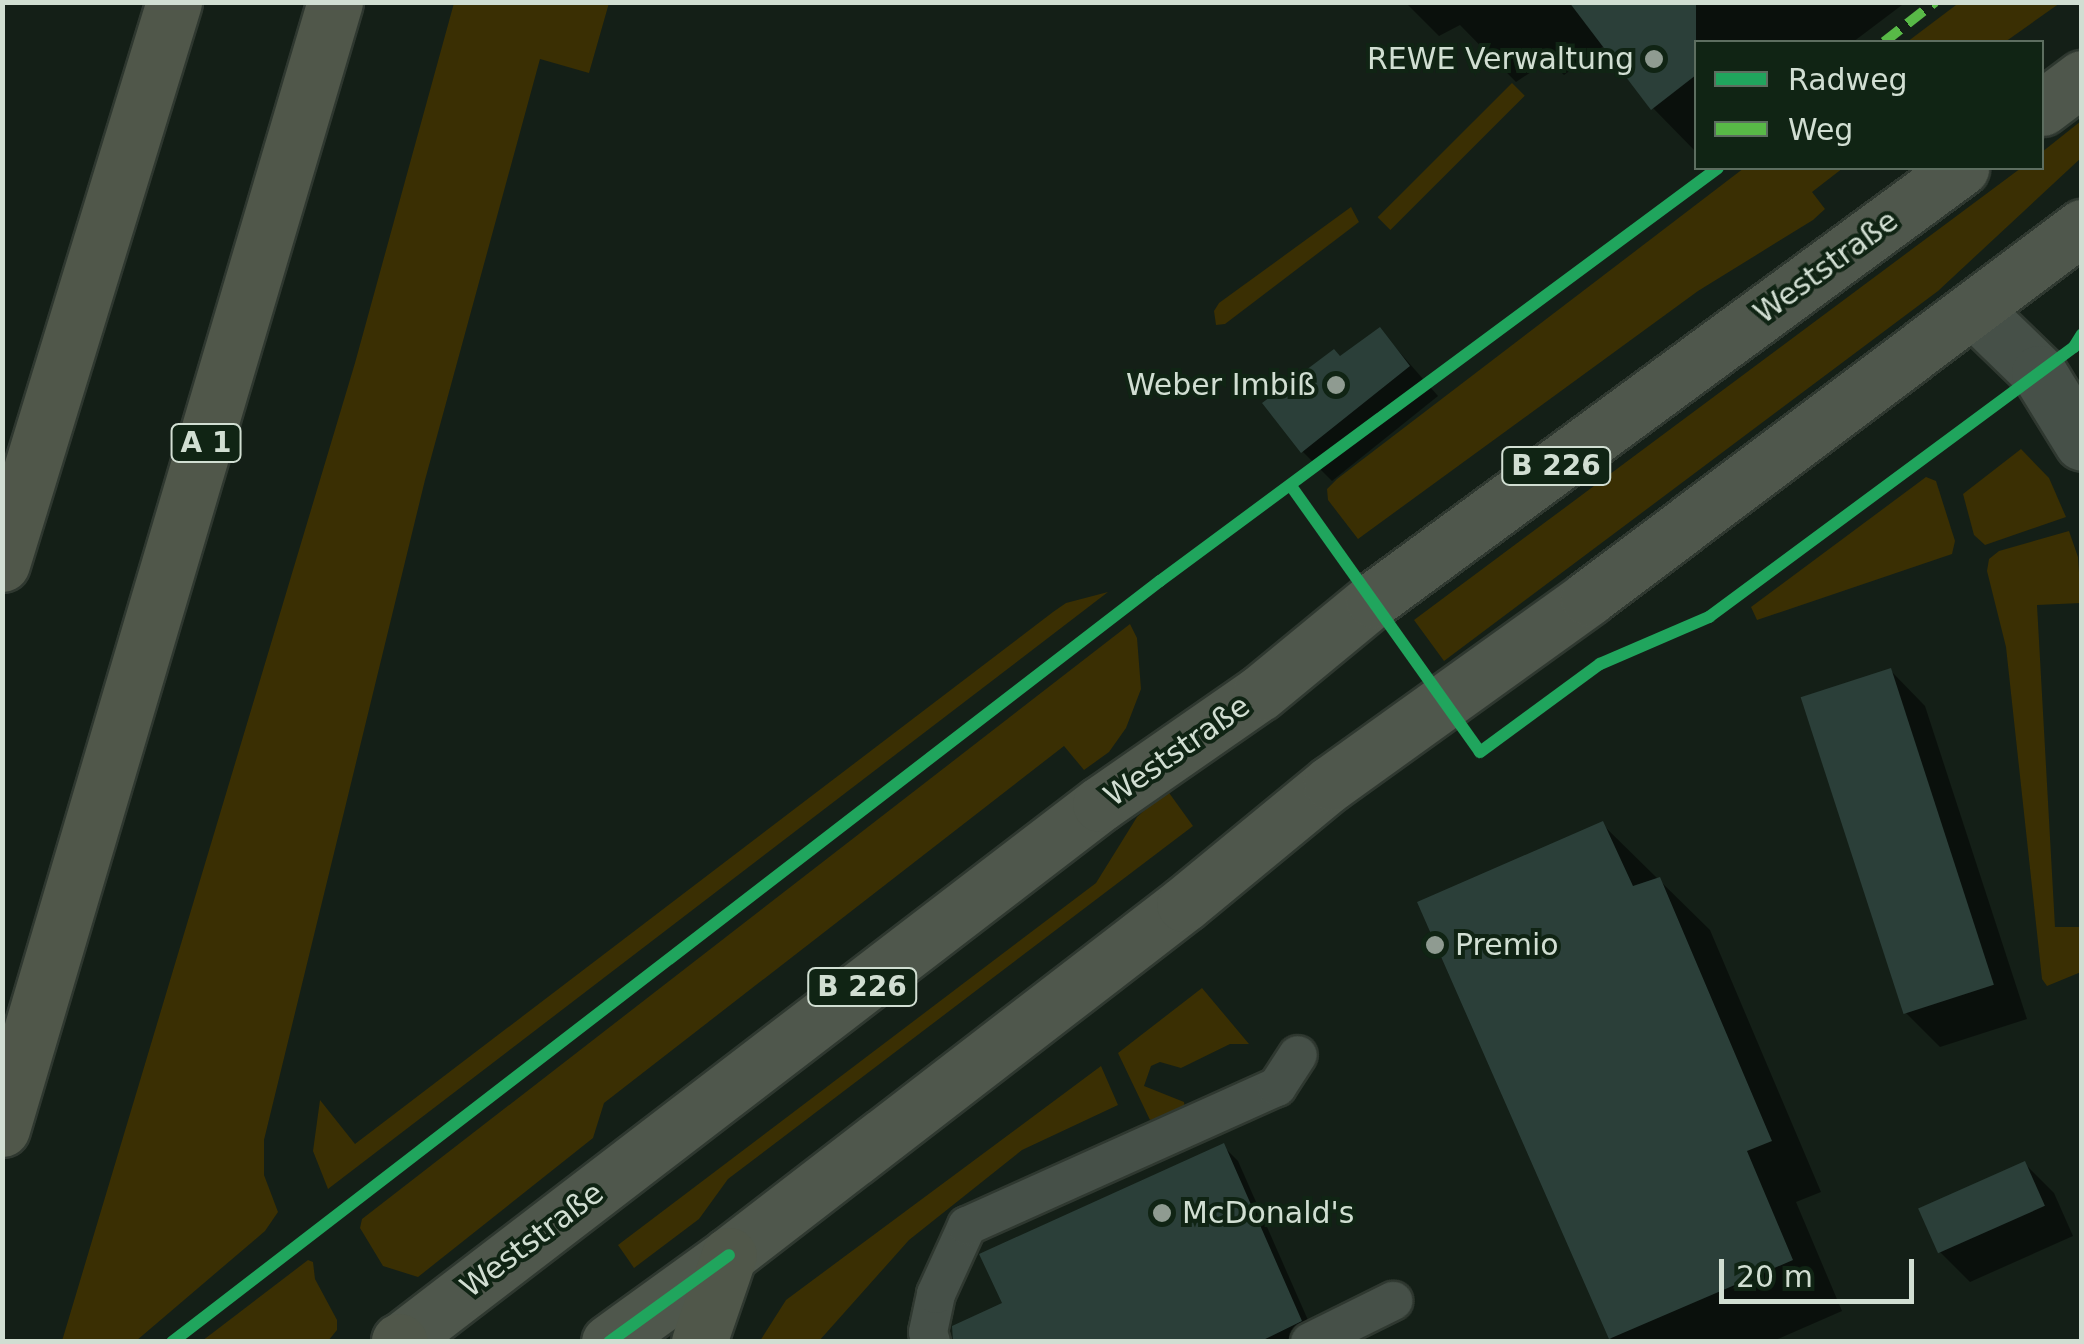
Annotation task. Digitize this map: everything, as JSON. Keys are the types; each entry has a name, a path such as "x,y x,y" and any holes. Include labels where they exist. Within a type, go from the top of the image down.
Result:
{"highway":[{"path":"2,564 174,2"},
{"name":"A 1","path":"2,1129 335,2"},
{"path":"699,1342 729,1255"}],"main road":[{"path":"2044,106 2082,78"},
{"name":"Weststraße","path":"399,1341 1100,804 1260,693 1373,600 1958,170"},
{"path":"608,1342 729,1255 1184,904 1331,783 2082,227"}],"street":[{"path":"1974,310 2039,374 2082,443"}],"lane":[{"path":"930,1342 928,1332 936,1294 967,1226 1277,1087 1298,1055"},
{"path":"1310,1342 1393,1301"}],"shaded area":[{"path":"1960,2 2060,2 2008,40 1910,40"},
{"path":"454,3 609,3 589,73 540,59 425,480 264,1140 264,1175 278,1212 265,1231 136,1341 62,1341 355,363"},
{"path":"1512,83 1525,96 1390,230 1378,217"},
{"path":"2081,121 2081,158 1938,291 1444,661 1414,620 2018,170 2044,170 2044,150"},
{"path":"1741,170 1840,170 1812,192 1825,209 1813,220 1698,291 1358,539 1328,500 1327,489"},
{"path":"1351,207 1359,222 1225,324 1216,325 1214,311 1219,303"},
{"path":"2021,449 2049,478 2066,517 1985,545 1974,535 1963,494"},
{"path":"1926,477 1936,481 1955,541 1952,554 1757,620 1751,607"},
{"path":"2069,531 2078,557 2081,603 2037,605 2055,927 2081,927 2081,972 2047,986 2042,979 2006,647 1987,571 1989,559 1999,551"},
{"path":"1108,592 328,1189 313,1151 320,1100 355,1144 1053,612 1066,603"},
{"path":"1130,624 1137,638 1141,689 1126,728 1109,752 1084,770 1064,746 604,1103 593,1138 418,1277 383,1266 360,1228 362,1219"},
{"path":"1167,790 1193,826 728,1179 699,1219 634,1268 618,1245 1096,883 1137,817"},
{"path":"1202,988 1249,1044 1230,1044 1181,1068 1160,1062 1151,1066 1144,1086 1184,1102 1185,1110 1150,1120 1118,1053"},
{"path":"1101,1066 1118,1105 1022,1150 909,1240 819,1341 760,1341 786,1300"},
{"path":"308,1260 313,1262 315,1279 337,1320 337,1330 328,1341 202,1341"}],"building":[{"name":"REWE Verwaltung","path":"1569,2 1696,2 1694,77 1651,110"},
{"name":"Weber Imbiß","path":"1380,327 1410,366 1301,453 1262,403 1334,349 1340,356"},
{"path":"1891,668 1994,985 1904,1014 1801,697"},
{"path":"1603,821 1633,886 1660,877 1772,1141 1747,1151 1793,1260 1609,1339 1417,902"},
{"name":"McDonald's","path":"1224,1143 1302,1321 1259,1342 953,1342 952,1326 1002,1303 979,1254"},
{"path":"2025,1161 2045,1206 1938,1253 1918,1209"}],"marked path":[{"path":"1887,40 1935,2"}],"cycle path":[{"path":"172,1342 1160,581 1715,170"},
{"path":"1291,486 1480,752 1600,664 1709,617 2074,347 2082,334"},
{"path":"609,1342 729,1255"}],"place":[{"name":"REWE Verwaltung","path":"1654,59"},
{"name":"Weber Imbiß","path":"1336,385"},
{"name":"Premio","path":"1435,945"},
{"name":"McDonald's","path":"1162,1213"}]}
